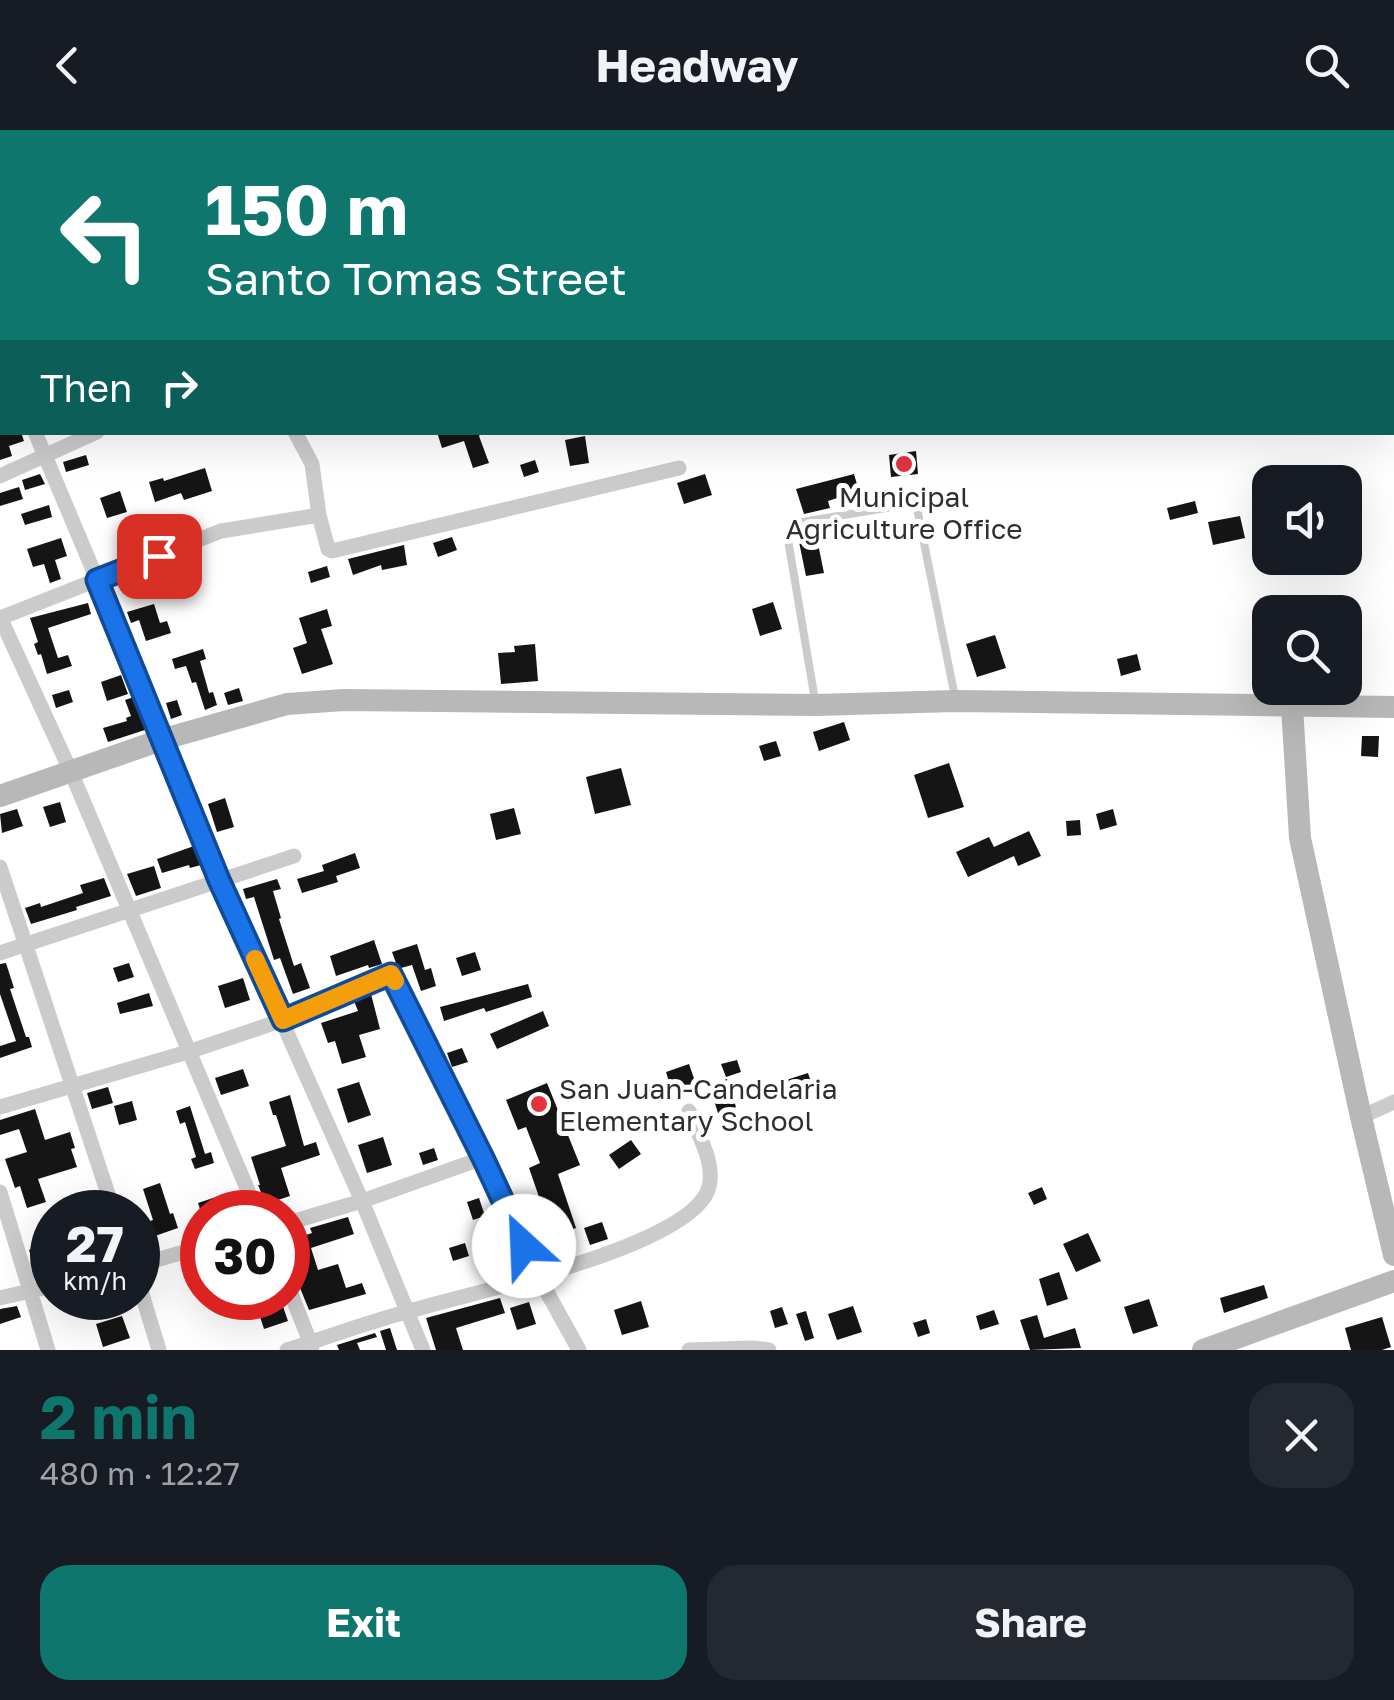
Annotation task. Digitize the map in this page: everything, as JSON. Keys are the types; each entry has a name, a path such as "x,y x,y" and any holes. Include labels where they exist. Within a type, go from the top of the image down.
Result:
{"street":[{"path":"36,435 219,880 362,1201 423,1350"},
{"path":"0,476 90,435"},
{"path":"296,435 312,464 319,515 332,552 679,468"},
{"path":"249,1190 71,772 0,618 221,531 319,515"},
{"path":"0,796 164,739 287,704 344,700 1394,707"},
{"path":"1292,706 1300,838 1394,1255"},
{"path":"0,953 294,856"},
{"path":"0,867 106,1190"},
{"path":"0,1108 283,1020 391,974 538,1276 579,1350"},
{"path":"1361,1117 1394,1102"},
{"path":"287,1350 312,1346 408,1311 630,1246 689,1213 706,1194 712,1172 688,1111"},
{"path":"310,1216 483,1158"},
{"path":"0,1192 30,1291 0,1298"},
{"path":"1202,1350 1394,1282"},
{"path":"39,1320 48,1350"},
{"path":"150,1320 159,1350"},
{"path":"302,1320 312,1346"},
{"path":"688,1350 770,1350"}],"lane":[{"path":"816,705 787,534 802,522 916,503 956,702"}],"building":[{"path":"0,435 22,435 24,441 9,446 12,456 0,460"},
{"path":"438,435 480,435 489,463 473,468 464,441 442,448"},
{"path":"585,436 589,463 570,466 565,440"},
{"name":"Municipal Agriculture Office","path":"916,451 918,474 891,477 889,455"},
{"path":"86,455 89,465 66,472 63,462"},
{"path":"535,460 539,472 524,477 520,465"},
{"path":"205,468 212,491 184,500 181,493 155,502 149,482"},
{"path":"40,474 45,484 25,490 22,480"},
{"path":"705,474 712,495 684,504 677,483"},
{"path":"854,474 859,491 828,501 830,508 804,514 796,489"},
{"path":"19,487 23,499 0,506 0,493"},
{"path":"120,491 127,512 107,518 100,498"},
{"path":"1195,501 1198,513 1170,520 1167,508"},
{"path":"49,505 52,517 25,525 21,514"},
{"path":"1240,516 1245,538 1213,545 1208,522"},
{"path":"816,534 824,573 806,576 798,537"},
{"path":"452,537 457,550 438,557 433,543"},
{"path":"61,538 67,556 55,560 61,579 50,583 44,564 33,567 27,549"},
{"path":"404,545 407,565 382,570 381,565 353,575 348,559"},
{"path":"191,563 197,582 162,594 158,581 177,575 175,568"},
{"path":"327,566 330,577 311,583 308,572"},
{"path":"773,602 782,629 760,636 752,609"},
{"path":"88,603 91,614 48,628 58,658 68,655 72,666 47,674 34,644 38,642 30,618"},
{"path":"154,604 160,623 167,621 171,633 146,641 139,620 131,623 127,612"},
{"path":"327,609 332,626 321,629 333,664 302,674 293,648 307,643 299,618"},
{"path":"995,635 1006,668 977,677 966,644"},
{"path":"535,644 538,681 501,684 498,653 515,652 514,646"},
{"path":"203,649 206,659 200,661 209,693 213,692 217,705 205,710 186,666 175,669 172,659"},
{"path":"1137,654 1141,670 1121,676 1117,659"},
{"path":"121,675 128,694 107,701 101,682"},
{"path":"239,688 243,701 228,705 224,693"},
{"path":"69,690 73,702 56,708 52,695"},
{"path":"134,697 148,729 108,742 103,728 127,721 131,716 125,700"},
{"path":"177,700 182,715 171,719 166,703"},
{"path":"844,722 850,740 819,751 813,732"},
{"path":"1362,736 1379,736 1378,757 1361,756"},
{"path":"776,741 781,756 764,761 759,746"},
{"path":"949,763 964,807 928,818 914,775"},
{"path":"621,768 631,805 595,814 586,777"},
{"path":"225,798 234,827 217,832 208,804"},
{"path":"60,802 66,822 50,827 43,807"},
{"path":"514,808 521,834 496,840 490,814"},
{"path":"17,809 23,826 2,833 0,814"},
{"path":"1113,809 1117,825 1100,830 1096,814"},
{"path":"1080,820 1081,835 1067,836 1066,821"},
{"path":"1029,831 1041,856 1018,866 1014,856 968,877 956,852 989,837 994,847"},
{"path":"194,846 201,865 162,873 157,859"},
{"path":"355,853 360,868 336,876 338,882 302,893 297,879 324,871 322,865"},
{"path":"154,866 161,888 136,896 127,874"},
{"path":"104,878 111,896 31,924 25,908 40,903 41,907 83,893 80,885"},
{"path":"277,879 281,889 273,891 279,919 294,966 301,963 310,988 293,994 280,958 274,960 254,897 246,899 243,889"},
{"path":"374,940 382,964 336,976 330,956"},
{"path":"417,944 425,970 431,968 436,986 421,991 412,965 401,968 392,952"},
{"path":"475,952 481,970 462,976 456,958"},
{"path":"6,963 14,988 10,989 32,1047 0,1058 0,1046 16,1041 0,994 0,964"},
{"path":"129,963 134,977 118,982 113,968"},
{"path":"243,978 250,1000 225,1008 218,986"},
{"path":"528,984 532,997 444,1021 440,1007"},
{"path":"149,993 153,1006 120,1014 117,1003"},
{"path":"371,994 380,1029 359,1035 366,1057 342,1064 335,1041 328,1043 321,1023 358,1011 354,1001"},
{"path":"543,1011 549,1026 497,1049 490,1034"},
{"path":"462,1048 468,1062 452,1067 447,1053"},
{"path":"737,1060 741,1072 726,1077 721,1064"},
{"path":"689,1064 697,1087 673,1095 666,1072"},
{"path":"243,1069 249,1086 221,1095 215,1078"},
{"path":"808,1073 814,1091 792,1098 786,1080"},
{"path":"727,1079 736,1107 718,1113 709,1085"},
{"path":"359,1082 371,1115 348,1123 337,1089"},
{"path":"547,1083 580,1165 558,1174 576,1228 545,1239 539,1223 547,1220 529,1168 540,1163 526,1127 518,1130 506,1100"},
{"path":"108,1087 113,1103 92,1109 87,1093"},
{"path":"290,1095 304,1146 316,1142 320,1155 281,1168 288,1190 260,1190 251,1157 286,1146 269,1102"},
{"path":"132,1101 137,1120 119,1125 114,1106"},
{"path":"190,1106 205,1154 211,1152 214,1163 195,1169 191,1159 196,1157 185,1122 180,1124 176,1111"},
{"path":"35,1109 45,1140 70,1132 77,1167 38,1179 42,1190 30,1190 30,1207 27,1208 20,1186 15,1188 5,1159 27,1152 19,1129 0,1135 0,1120"},
{"path":"383,1137 392,1165 367,1173 358,1145"},
{"path":"631,1140 641,1154 619,1169 609,1155"},
{"path":"434,1148 438,1160 423,1165 419,1153"},
{"path":"160,1183 178,1228 160,1234 160,1190 143,1189"},
{"path":"1042,1187 1047,1199 1034,1205 1028,1193"},
{"path":"479,1198 485,1216 473,1220 467,1202"},
{"path":"348,1217 354,1234 311,1248 318,1270 338,1264 346,1288 362,1283 366,1294 310,1310 310,1228"},
{"path":"602,1222 608,1239 590,1245 584,1228"},
{"path":"1088,1233 1101,1261 1076,1272 1063,1244"},
{"path":"493,1239 497,1253 481,1259 476,1244"},
{"path":"465,1243 469,1256 453,1261 449,1248"},
{"path":"1059,1272 1068,1299 1047,1306 1039,1279"},
{"path":"1264,1285 1268,1298 1224,1313 1220,1298"},
{"path":"500,1298 505,1313 456,1328 463,1350 436,1350 426,1318"},
{"path":"1149,1299 1158,1326 1133,1334 1124,1307"},
{"path":"641,1301 649,1327 622,1335 614,1310"},
{"path":"529,1302 536,1324 517,1330 510,1308"},
{"path":"17,1306 21,1317 0,1324 0,1309"},
{"path":"853,1306 862,1332 837,1340 828,1314"},
{"path":"782,1307 788,1324 775,1328 770,1311"},
{"path":"994,1310 999,1324 980,1330 976,1316"},
{"path":"806,1311 814,1338 805,1341 796,1314"},
{"path":"1037,1315 1044,1338 1075,1328 1081,1348 1030,1350 1020,1320"},
{"path":"1382,1317 1391,1347 1351,1350 1345,1328"},
{"path":"926,1319 930,1333 918,1337 913,1323"},
{"path":"123,1320 130,1338 103,1347 96,1324"},
{"path":"261,1320 288,1320 288,1321 264,1329"},
{"path":"390,1328 397,1350 386,1350 380,1331"},
{"path":"375,1333 377,1337 357,1343 360,1350 339,1350 337,1345"}],"slow traffic":[{"path":"255,959 283,1020 391,974 395,981"}],"place":[{"name":"Municipal Agriculture Office","path":"904,464"},
{"name":"San Juan-Candelaria Elementary School","path":"539,1104"}],"route":[{"path":"159,556 97,580 219,880 283,1020 391,974 524,1246"}]}
